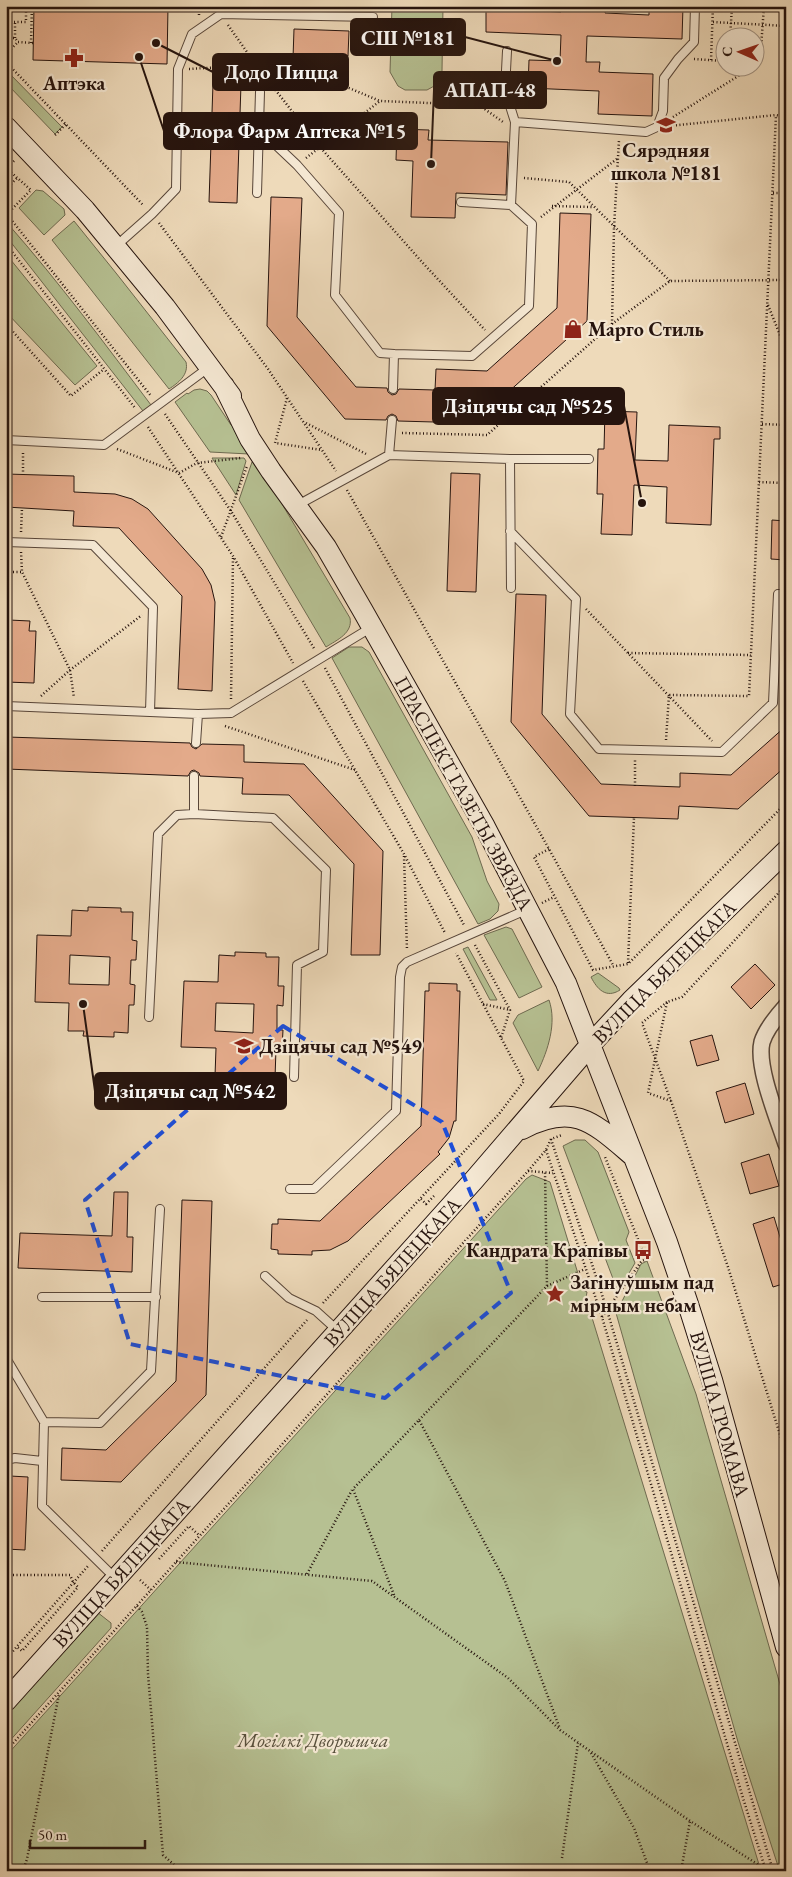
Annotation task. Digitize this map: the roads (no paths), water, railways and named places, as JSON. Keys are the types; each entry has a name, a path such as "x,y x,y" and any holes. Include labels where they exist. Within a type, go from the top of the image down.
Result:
{"main road":[{"name":"ПРАСПЕКТ ГАЗЕТЫ ЗВЯЗДА","path":"6,127 71,194 115,246 263,433 292,480 300,504 372,626 528,908 566,983 591,1044"},
{"name":"ВУЛІЦА БЯЛЕЦКАГА","path":"6,1701 338,1331 510,1126 631,1001 786,851"},
{"name":"ВУЛІЦА ГРОМАВА","path":"591,1044 667,1242 688,1304 712,1380 786,1647"},
{"path":"510,1126 562,1116 579,1118 599,1128 634,1157"}],"street":[{"path":"786,1006 774,1019 762,1042 762,1068 786,1144"}],"lane":[{"path":"515,126 646,132 657,127 664,111 664,78 694,42 695,6"},
{"path":"115,246 152,214 176,189 178,69 192,34 221,14 373,17"},
{"path":"507,51 505,90 515,126 511,206"},
{"path":"257,193 260,92"},
{"path":"259,129 297,165 340,213 335,294 380,353 472,356 529,306 532,224 511,206 461,202"},
{"path":"393,389 394,354"},
{"path":"6,440 104,445 210,367"},
{"path":"389,455 392,420"},
{"path":"300,504 389,455 510,459 589,459"},
{"path":"510,459 511,588"},
{"path":"510,531 576,599 570,714 599,749 722,752 773,703 778,594 786,594"},
{"path":"6,542 93,545 153,606 150,712"},
{"path":"6,706 198,714 231,713 372,626"},
{"path":"196,744 198,714"},
{"path":"194,776 194,814"},
{"path":"149,1017 158,834 177,815 194,814 273,818 326,870 323,952 297,965 294,1077"},
{"path":"290,1189 314,1189 396,1111 400,976 402,967 408,962 528,908"},
{"path":"44,1422 100,1423 151,1371 160,1209"},
{"path":"265,1276 289,1298 316,1310 338,1331"},
{"path":"42,1297 156,1297"},
{"path":"6,1358 44,1422 42,1506 116,1579"},
{"path":"6,1460 15,1458 42,1461"}],"place":[{"name":"Додо Пицца","path":"156,43"},
{"name":"Флора Фарм Аптека №15","path":"139,57"},
{"name":"Аптэка","path":"74,58"},
{"name":"СШ №181","path":"557,61"},
{"name":"Сярэдняя школа №181","path":"666,125"},
{"name":"АПАП-48","path":"431,164"},
{"name":"Марго Стиль","path":"573,329"},
{"name":"Дзіцячы сад №525","path":"642,503"},
{"name":"Дзіцячы сад №542","path":"83,1004"},
{"name":"Дзіцячы сад №549","path":"244,1046"},
{"name":"Кандрата Крапівы","path":"643,1250"},
{"name":"Загінуўшым пад мірным небам","path":"555,1294"}],"park label":[{"name":"Могілкі Дворышча","path":"313,1740"}]}
